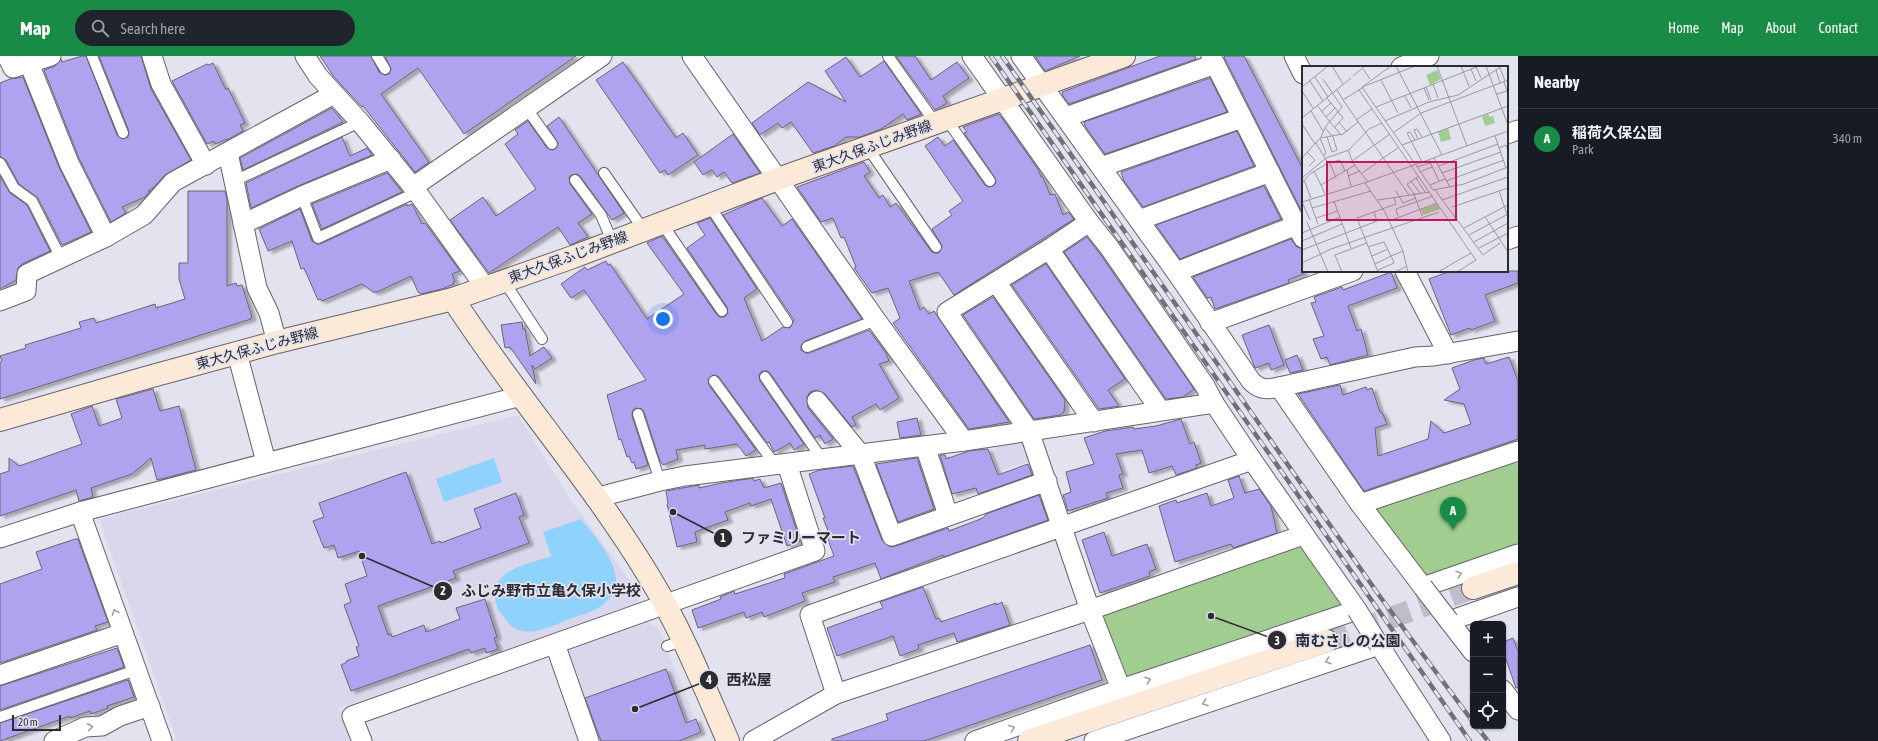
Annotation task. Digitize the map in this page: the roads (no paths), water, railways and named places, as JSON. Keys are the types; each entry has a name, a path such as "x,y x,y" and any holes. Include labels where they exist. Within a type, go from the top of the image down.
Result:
{"main road":[{"name":"東大久保ふじみ野線","path":"0,420 144,378 276,342 453,299 573,257 778,179 1120,57"},
{"path":"453,299 521,396 596,498 649,576 666,605 675,644 728,741"},
{"path":"1473,588 1518,573"},
{"path":"1028,741 1327,640"}],"street":[{"path":"51,56 12,66 69,163 106,237"},
{"path":"152,56 162,84 206,165"},
{"path":"305,56 318,76 360,122 415,190 495,284"},
{"path":"415,190 602,56"},
{"path":"692,56 876,320 964,441"},
{"path":"972,56 1089,222 1109,247 1201,380 1214,403 1252,460 1303,535 1357,610 1441,741"},
{"path":"1021,56 1044,85 1255,385 1265,390 1415,357 1448,354 1518,341"},
{"path":"1294,56 1302,72"},
{"path":"1404,66 1429,56"},
{"path":"1066,117 1213,60 1300,232 1176,272"},
{"path":"0,300 26,291 27,274 106,237 144,215 173,182 334,94"},
{"path":"1101,167 1242,118"},
{"path":"1508,134 1518,130"},
{"path":"228,153 257,288 269,313 276,342"},
{"path":"243,224 302,196 391,159"},
{"path":"1139,220 1270,172"},
{"path":"1089,222 1049,249 946,312 1029,430 1090,610 1120,689"},
{"path":"1508,240 1518,236"},
{"path":"1049,249 1160,410"},
{"path":"1210,323 1323,276 1347,272"},
{"path":"1412,273 1448,354"},
{"path":"996,282 1094,422"},
{"path":"237,353 266,462"},
{"path":"1279,387 1360,504 1470,648"},
{"path":"0,538 80,512 521,396"},
{"path":"817,401 861,455 892,536 1047,481"},
{"path":"596,498 660,480 685,476 964,441 1214,403"},
{"path":"924,446 948,515"},
{"path":"1360,504 1518,450"},
{"path":"836,694 810,615 1252,460"},
{"path":"362,741 352,716 666,605 815,550 782,465"},
{"path":"80,512 162,741"},
{"path":"753,741 836,694 1090,610 1303,535"},
{"path":"1423,587 1518,554"},
{"path":"1449,620 1518,597"},
{"path":"976,741 1120,689 1357,610"},
{"path":"0,675 123,634"},
{"path":"555,644 572,681 589,741"},
{"path":"1094,741 1379,645"},
{"path":"1505,693 1518,710"},
{"path":"54,741 85,727 102,726 120,716 150,706"}],"lane":[{"path":"92,56 123,133"},
{"path":"376,56 385,69"},
{"path":"888,56 990,181"},
{"path":"527,109 552,144"},
{"path":"234,181 360,122"},
{"path":"868,148 936,247"},
{"path":"0,163 14,188 32,201 61,258"},
{"path":"604,173 652,226 722,311"},
{"path":"575,180 601,215 612,241"},
{"path":"302,196 318,238 415,190"},
{"path":"709,205 787,322"},
{"path":"495,284 542,339"},
{"path":"807,347 876,320"},
{"path":"765,377 822,460"},
{"path":"714,381 782,465"},
{"path":"638,414 660,480"},
{"path":"0,717 136,670"}],"water":[{"path":"494,458 502,482 444,502 436,479"},
{"path":"581,519 606,551 612,564 616,576 615,587 610,598 595,610 541,630 529,632 513,627 505,619 496,605 496,587 500,579 515,568 551,556 543,532"}],"tunnel":[{"path":"1327,641 1473,588"}],"railway":[{"path":"991,56 1470,741"},
{"path":"1002,56 1381,598 1470,718"},
{"path":"1478,729 1488,741"}],"place":[{"name":"ファミリーマート","path":"673,512"},
{"name":"稲荷久保公園","path":"1453,530"},
{"name":"ふじみ野市立亀久保小学校","path":"362,556"},
{"name":"南むさしの公園","path":"1211,616"},
{"name":"西松屋","path":"635,709"}]}
